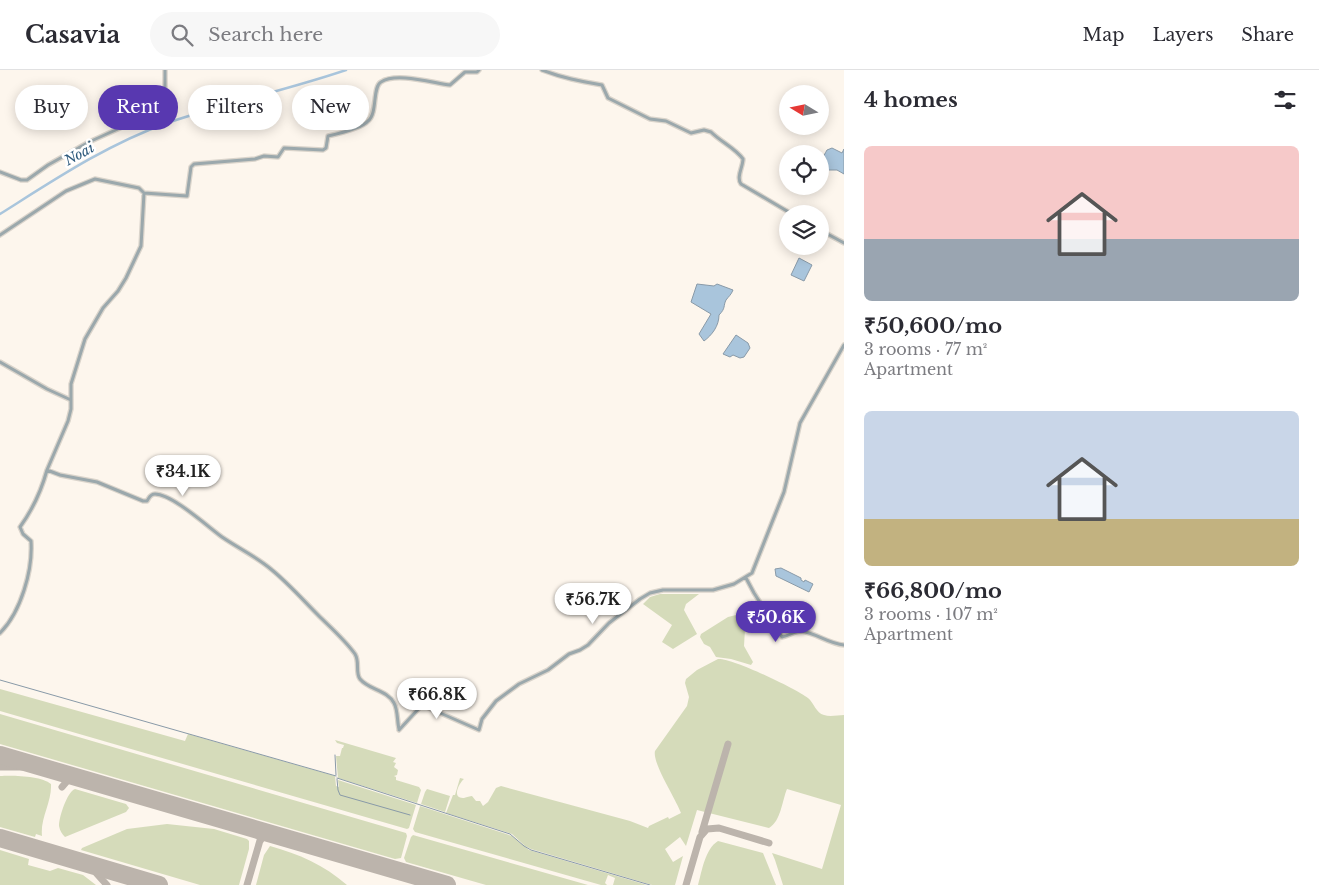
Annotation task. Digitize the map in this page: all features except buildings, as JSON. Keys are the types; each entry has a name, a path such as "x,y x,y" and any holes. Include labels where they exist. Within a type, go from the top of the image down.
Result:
{"street":[{"path":"0,172 21,180 27,180 48,164 89,142 162,109 165,103 165,70"},
{"path":"0,235 66,191 95,179 139,188 144,193 187,196 191,167 194,164 256,159 264,156 278,157 284,148 323,150 326,148 328,136 367,123 373,113 377,86 380,82 400,78 450,85 465,72 477,72 479,70"},
{"path":"542,70 568,80 587,81 602,85 608,98 650,119 666,121 691,134 704,130 711,132 715,137 736,151 743,159 739,181 741,184 779,206"},
{"path":"0,634 15,611 27,583 31,541 23,534 20,527 41,493 47,470 68,421 71,409 71,384 85,339 103,308 118,291 126,278 141,246 144,193"},
{"path":"829,235 844,243"},
{"path":"47,470 60,475 98,482 143,501 147,501 151,495 155,494 168,498 272,570 325,621 355,654 361,680 393,701 399,730 422,704 479,730 482,719 496,701 519,684 548,670 568,654 588,645 605,626 650,593 663,590 714,590 734,584 752,573 758,562 784,492 793,450 803,417 844,345"},
{"path":"0,362 47,389 71,400"},
{"path":"746,578 782,637 795,631 801,631 836,644 844,645"}],"green space":[{"path":"660,594 699,594 686,604 684,610 697,634 673,649 662,642 672,625 643,604 650,597"},
{"path":"736,615 745,629 744,646 753,662 751,665 716,657 710,647 704,644 700,637 701,634 728,617"},
{"path":"718,659 737,663 791,688 808,698 821,714 829,716 844,715 844,885 783,885 772,853 822,869 841,805 787,789 779,816 769,828 697,810 686,846 680,837 665,849 673,862 683,856 675,885 652,885 531,849 512,834 446,813 453,795 455,795 460,778 464,779 458,787 458,796 464,798 472,796 476,801 480,801 483,806 488,802 496,788 501,786 630,821 648,828 668,817 669,819 681,813 657,764 655,751 687,706 689,697 685,683 686,679 697,670"},
{"path":"0,689 185,741 188,734 335,776 336,786 339,787 338,780 416,805 409,828 407,829 0,711"},
{"path":"0,714 406,833 407,836 401,858 395,859 0,744"},
{"path":"335,740 396,758 393,762 396,763 394,767 398,770 397,775 394,776 396,780 419,787 421,790 417,803 338,778 336,756 340,756 344,745 337,743"},
{"path":"0,776 41,779 51,784 42,836 36,834 35,837 0,827"},
{"path":"75,789 126,804 129,808 126,812 65,837 59,826 60,817 66,800"},
{"path":"427,789 450,796 445,812 421,804"},
{"path":"420,806 512,836 529,850 647,885 613,885 615,878 608,875 605,883 607,885 601,885 415,832 413,829"},
{"path":"167,824 214,829 247,839 249,841 249,849 239,885 200,885 81,850 127,829"},
{"path":"413,835 588,885 486,885 406,862 404,858"},
{"path":"718,841 763,853 776,885 698,885 707,855"},
{"path":"270,846 311,861 347,885 256,885 264,855"},
{"path":"0,850 29,859 28,865 50,871 58,868 83,875 96,885 0,885"}],"water":[{"path":"832,148 842,153 844,149 844,174 837,170 829,170 829,149"},
{"path":"799,258 812,265 804,281 791,275"},
{"path":"697,284 714,286 717,284 733,290 719,315 718,323 710,336 704,341 699,334 711,314 691,302"},
{"path":"736,335 748,343 750,348 744,357 740,358 733,355 730,357 723,354"},
{"path":"781,568 801,578 804,582 805,580 813,584 809,592 776,576 775,569"}],"waterway":[{"name":"Noai","path":"0,214 102,152 145,132 189,116 346,70"},
{"path":"0,680 336,776"},
{"path":"335,755 336,775"},
{"path":"337,778 510,834 531,850 650,885"},
{"path":"337,779 340,795 410,815"}],"taxiway":[{"path":"702,832 728,744"},
{"path":"0,767 30,767 51,770"},
{"path":"62,787 68,780 79,778"},
{"path":"686,885 700,837 707,829 719,828 769,843"},
{"path":"247,885 261,837 260,832 257,830"},
{"path":"260,841 264,835 270,834"},
{"path":"107,885 97,874 101,869 111,871"}],"runway":[{"path":"0,755 447,885"},
{"path":"0,838 159,885"}]}
